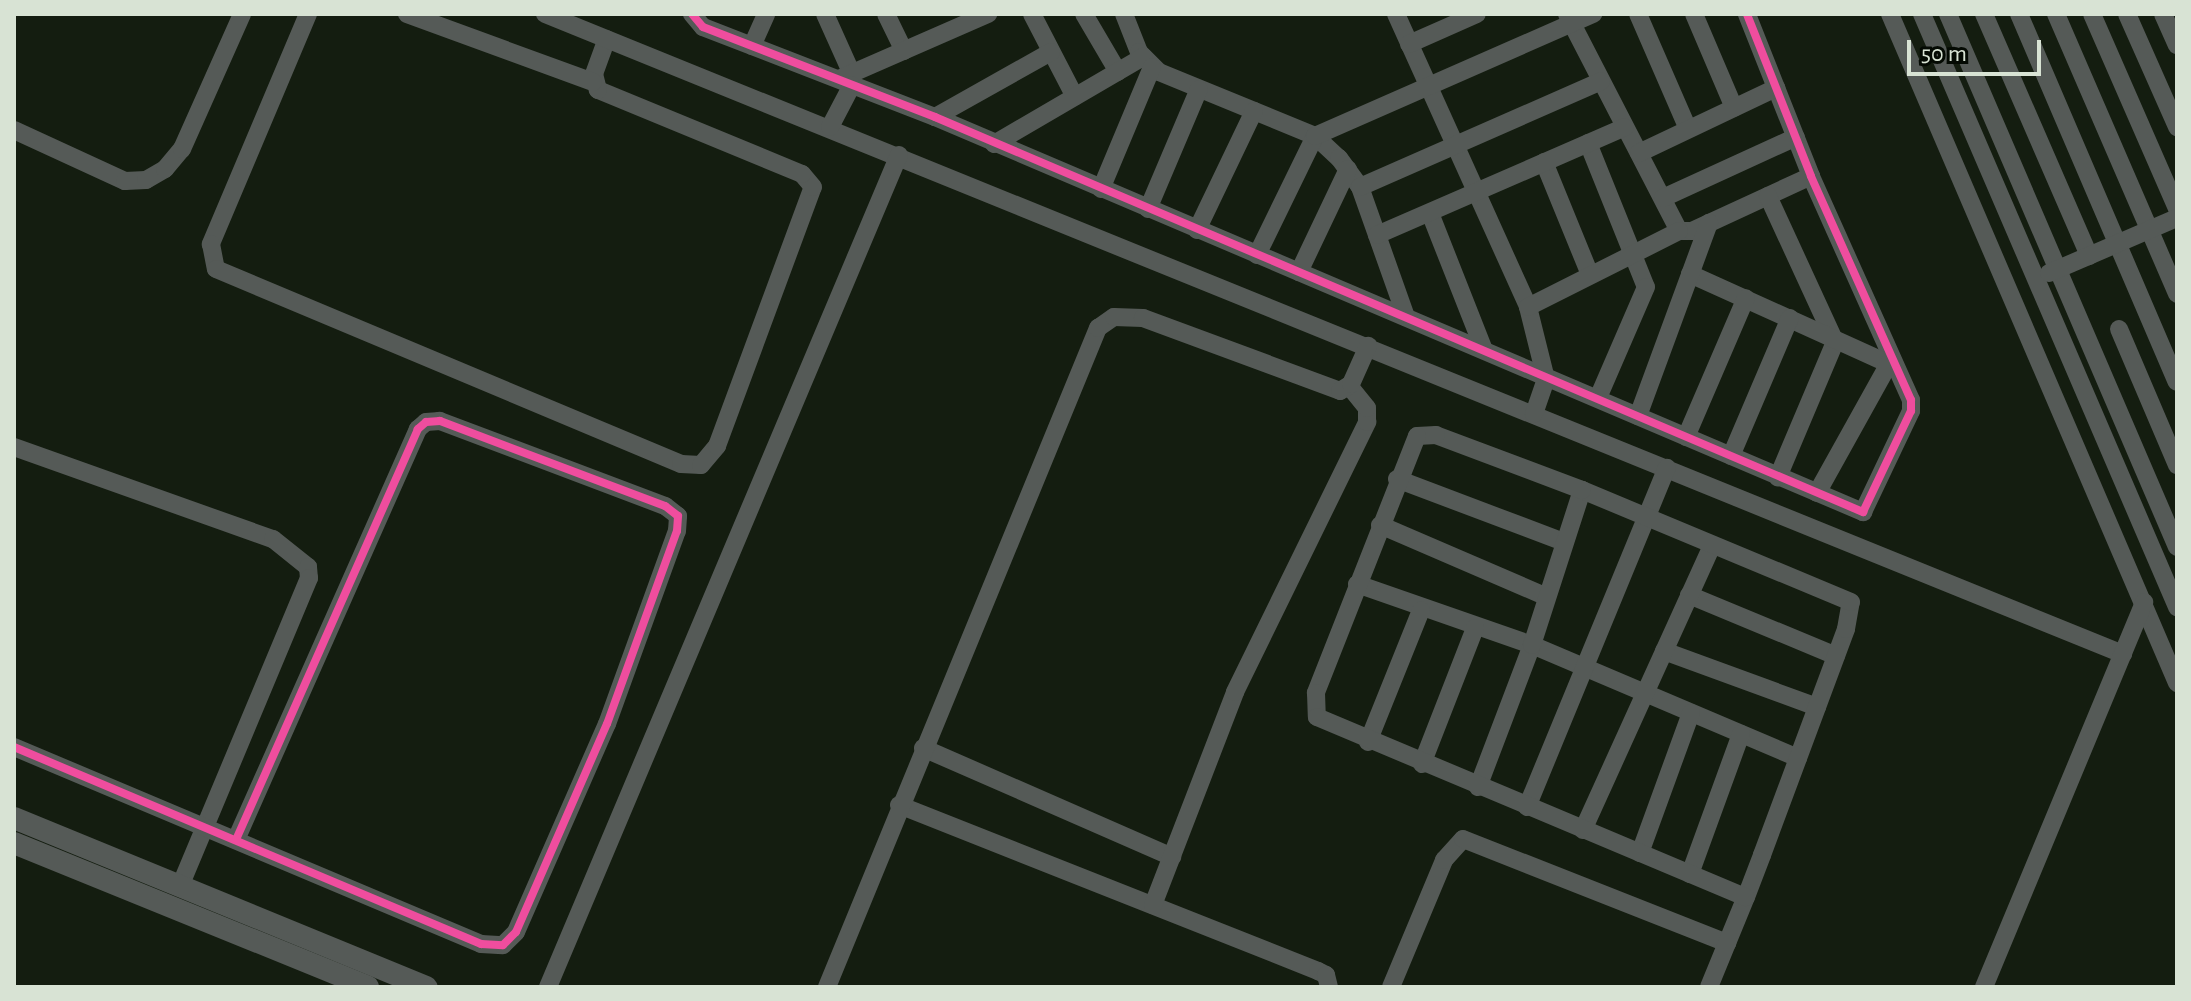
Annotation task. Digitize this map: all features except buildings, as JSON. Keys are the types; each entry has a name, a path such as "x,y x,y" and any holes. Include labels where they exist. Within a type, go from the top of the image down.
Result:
{"street":[{"path":"14,130 125,181 146,180 165,169 182,149 242,14"},
{"path":"308,14 211,244 216,269 681,464 701,465 717,446 813,187 802,174 598,90 593,82 407,14"},
{"path":"545,14 2123,654"},
{"path":"692,14 703,27 848,79 1860,512 1869,508 1911,411 1811,176 1747,14"},
{"path":"752,46 766,14"},
{"path":"825,14 848,79 830,127"},
{"path":"886,14 904,51"},
{"path":"848,79 988,14"},
{"path":"1032,14 1075,97"},
{"path":"1084,14 1118,72"},
{"path":"1124,14 1147,62 1199,89 1315,136 1348,169 1360,187 1406,317"},
{"path":"1396,14 1528,307 1546,379 1534,414"},
{"path":"1409,44 1477,14"},
{"path":"1257,255 1315,136 1569,19 1593,14"},
{"path":"1638,14 1688,129"},
{"path":"1694,14 1734,108"},
{"path":"1890,14 2177,683"},
{"path":"1922,14 2176,602"},
{"path":"1948,14 2177,547"},
{"path":"1984,14 2089,256"},
{"path":"2019,14 2177,382"},
{"path":"2056,14 2177,294"},
{"path":"2092,14 2177,209"},
{"path":"2127,14 2177,127"},
{"path":"2163,14 2177,45"},
{"path":"1569,19 1679,231"},
{"path":"593,82 607,39"},
{"path":"935,117 1051,52"},
{"path":"994,144 1118,72 1147,62"},
{"path":"1101,189 1147,62"},
{"path":"1360,187 1601,81"},
{"path":"1639,153 1776,88"},
{"path":"1148,209 1199,89"},
{"path":"1197,230 1254,111"},
{"path":"1377,235 1625,127"},
{"path":"1663,198 1796,137"},
{"path":"1588,143 1645,279 1645,295 1598,398"},
{"path":"548,987 899,155"},
{"path":"1544,162 1590,275"},
{"path":"1299,272 1348,169"},
{"path":"1528,307 1679,231 1709,223 1811,176"},
{"path":"1768,196 1835,342 1778,477"},
{"path":"1430,213 1484,350"},
{"path":"2036,278 2177,218"},
{"path":"1638,416 1709,223"},
{"path":"1690,274 1790,318 1835,342 1890,361"},
{"path":"1686,437 1746,298"},
{"path":"827,987 899,805 1104,322 1126,314 1143,318 1335,390 1349,386 1368,346"},
{"path":"2090,341 2149,317"},
{"path":"1731,456 1790,318"},
{"path":"2119,329 2177,465"},
{"path":"1817,493 1890,361"},
{"path":"1153,905 1241,679 1367,422 1367,408 1349,386"},
{"path":"14,747 481,944 503,945 521,922 607,724 677,531 678,516 665,506 440,421 426,422 418,429 236,839"},
{"path":"1709,987 1746,897 1851,615 1847,599 1582,490 1429,433 1411,441 1314,708 1326,725 1746,897"},
{"path":"14,447 273,539 308,567 309,578 180,886"},
{"path":"1527,807 1667,468"},
{"path":"1397,479 1564,542"},
{"path":"1478,787 1532,645 1545,596 1582,490"},
{"path":"1380,525 1545,596"},
{"path":"1583,830 1712,545"},
{"path":"1357,584 1421,610 1532,645 1798,758"},
{"path":"1689,595 1836,656"},
{"path":"1984,987 2144,602"},
{"path":"1368,742 1421,610"},
{"path":"1422,764 1475,628"},
{"path":"1664,651 1817,707"},
{"path":"1640,853 1691,713"},
{"path":"1690,874 1741,734"},
{"path":"923,748 1172,857"},
{"path":"899,805 1318,971 1326,975 1329,987"},
{"path":"14,818 427,987"},
{"path":"1391,987 1444,860 1463,839 1727,943"},
{"path":"14,843 368,987"}],"cycle path":[{"path":"692,14 703,27 935,117 1863,512 1911,411 1911,400 1811,176 1747,14"},
{"path":"14,747 481,944 503,945 516,932 607,724 677,531 678,516 665,506 440,421 426,422 418,429 236,839"}]}
